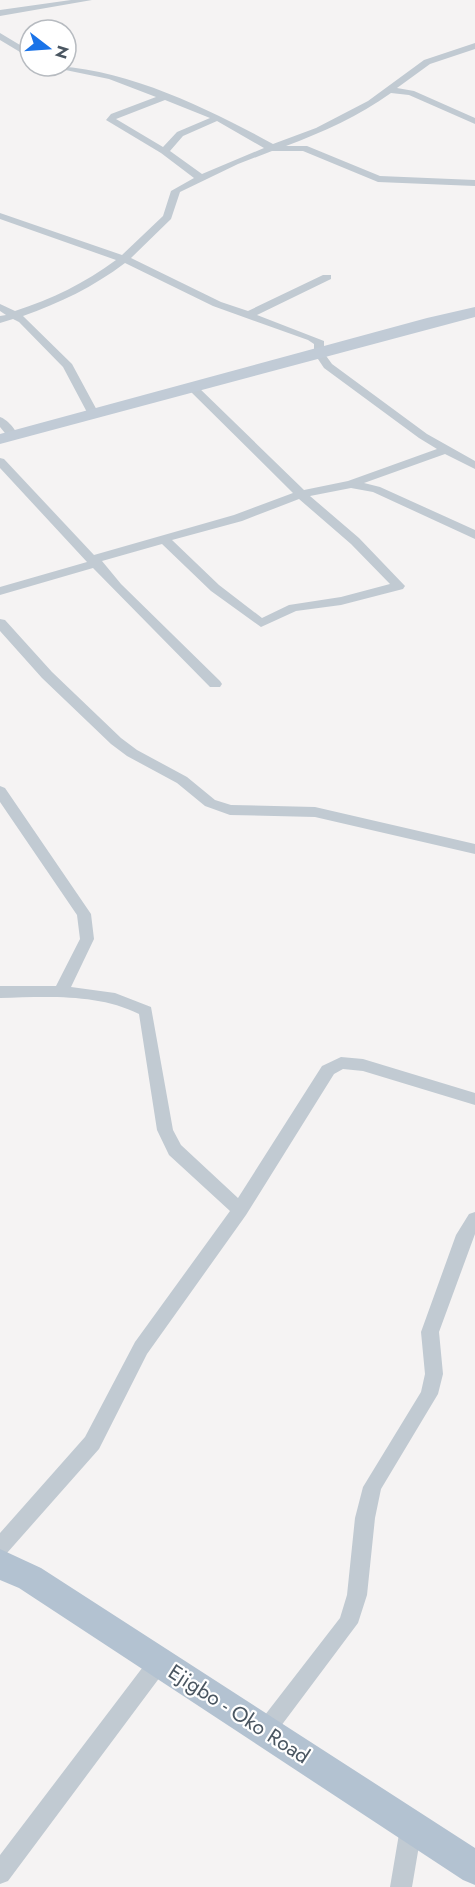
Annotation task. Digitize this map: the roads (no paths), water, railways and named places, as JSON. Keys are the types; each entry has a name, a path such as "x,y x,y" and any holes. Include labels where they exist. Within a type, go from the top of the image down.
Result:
{"main road":[{"name":"Ejigbo - Oko Road","path":"0,1564 30,1578 475,1868"}],"street":[{"path":"0,13 88,0"},
{"path":"0,36 18,47"},
{"path":"0,320 52,302 87,286 124,259 168,217 174,193 235,162 319,130 390,90 427,63 475,46"},
{"path":"78,71 111,77 165,97 217,118 274,149 304,148 387,181 475,183"},
{"path":"390,90 411,93 475,121"},
{"path":"165,97 114,116 111,120 164,151 202,179"},
{"path":"164,151 180,134 217,118"},
{"path":"0,216 124,259 202,297 312,338 320,343 319,353 328,366 445,450 475,466"},
{"path":"249,315 327,277"},
{"path":"0,307 23,320 75,374 93,414"},
{"path":"0,420 7,437 433,321 475,312"},
{"path":"164,539 215,588 261,623 293,608 342,600 399,586 355,541 301,494 192,387"},
{"path":"0,591 238,518 301,494 351,484 445,450"},
{"path":"0,461 117,587 215,684"},
{"path":"351,484 376,489 475,535"},
{"path":"0,623 47,675 116,741 150,764 182,780 210,803 237,810 315,812 475,849"},
{"path":"0,791 84,914 87,939 60,993"},
{"path":"0,992 85,994 137,1005 146,1011 165,1131 175,1150 240,1210"},
{"path":"0,1547 92,1443 141,1348 240,1210 328,1070 341,1064 363,1065 475,1099"},
{"path":"265,1731 348,1623 357,1595 365,1518 372,1487 429,1394 434,1374 430,1332 465,1235 475,1219"},
{"path":"0,1873 159,1662"},
{"path":"401,1887 411,1828"}]}
